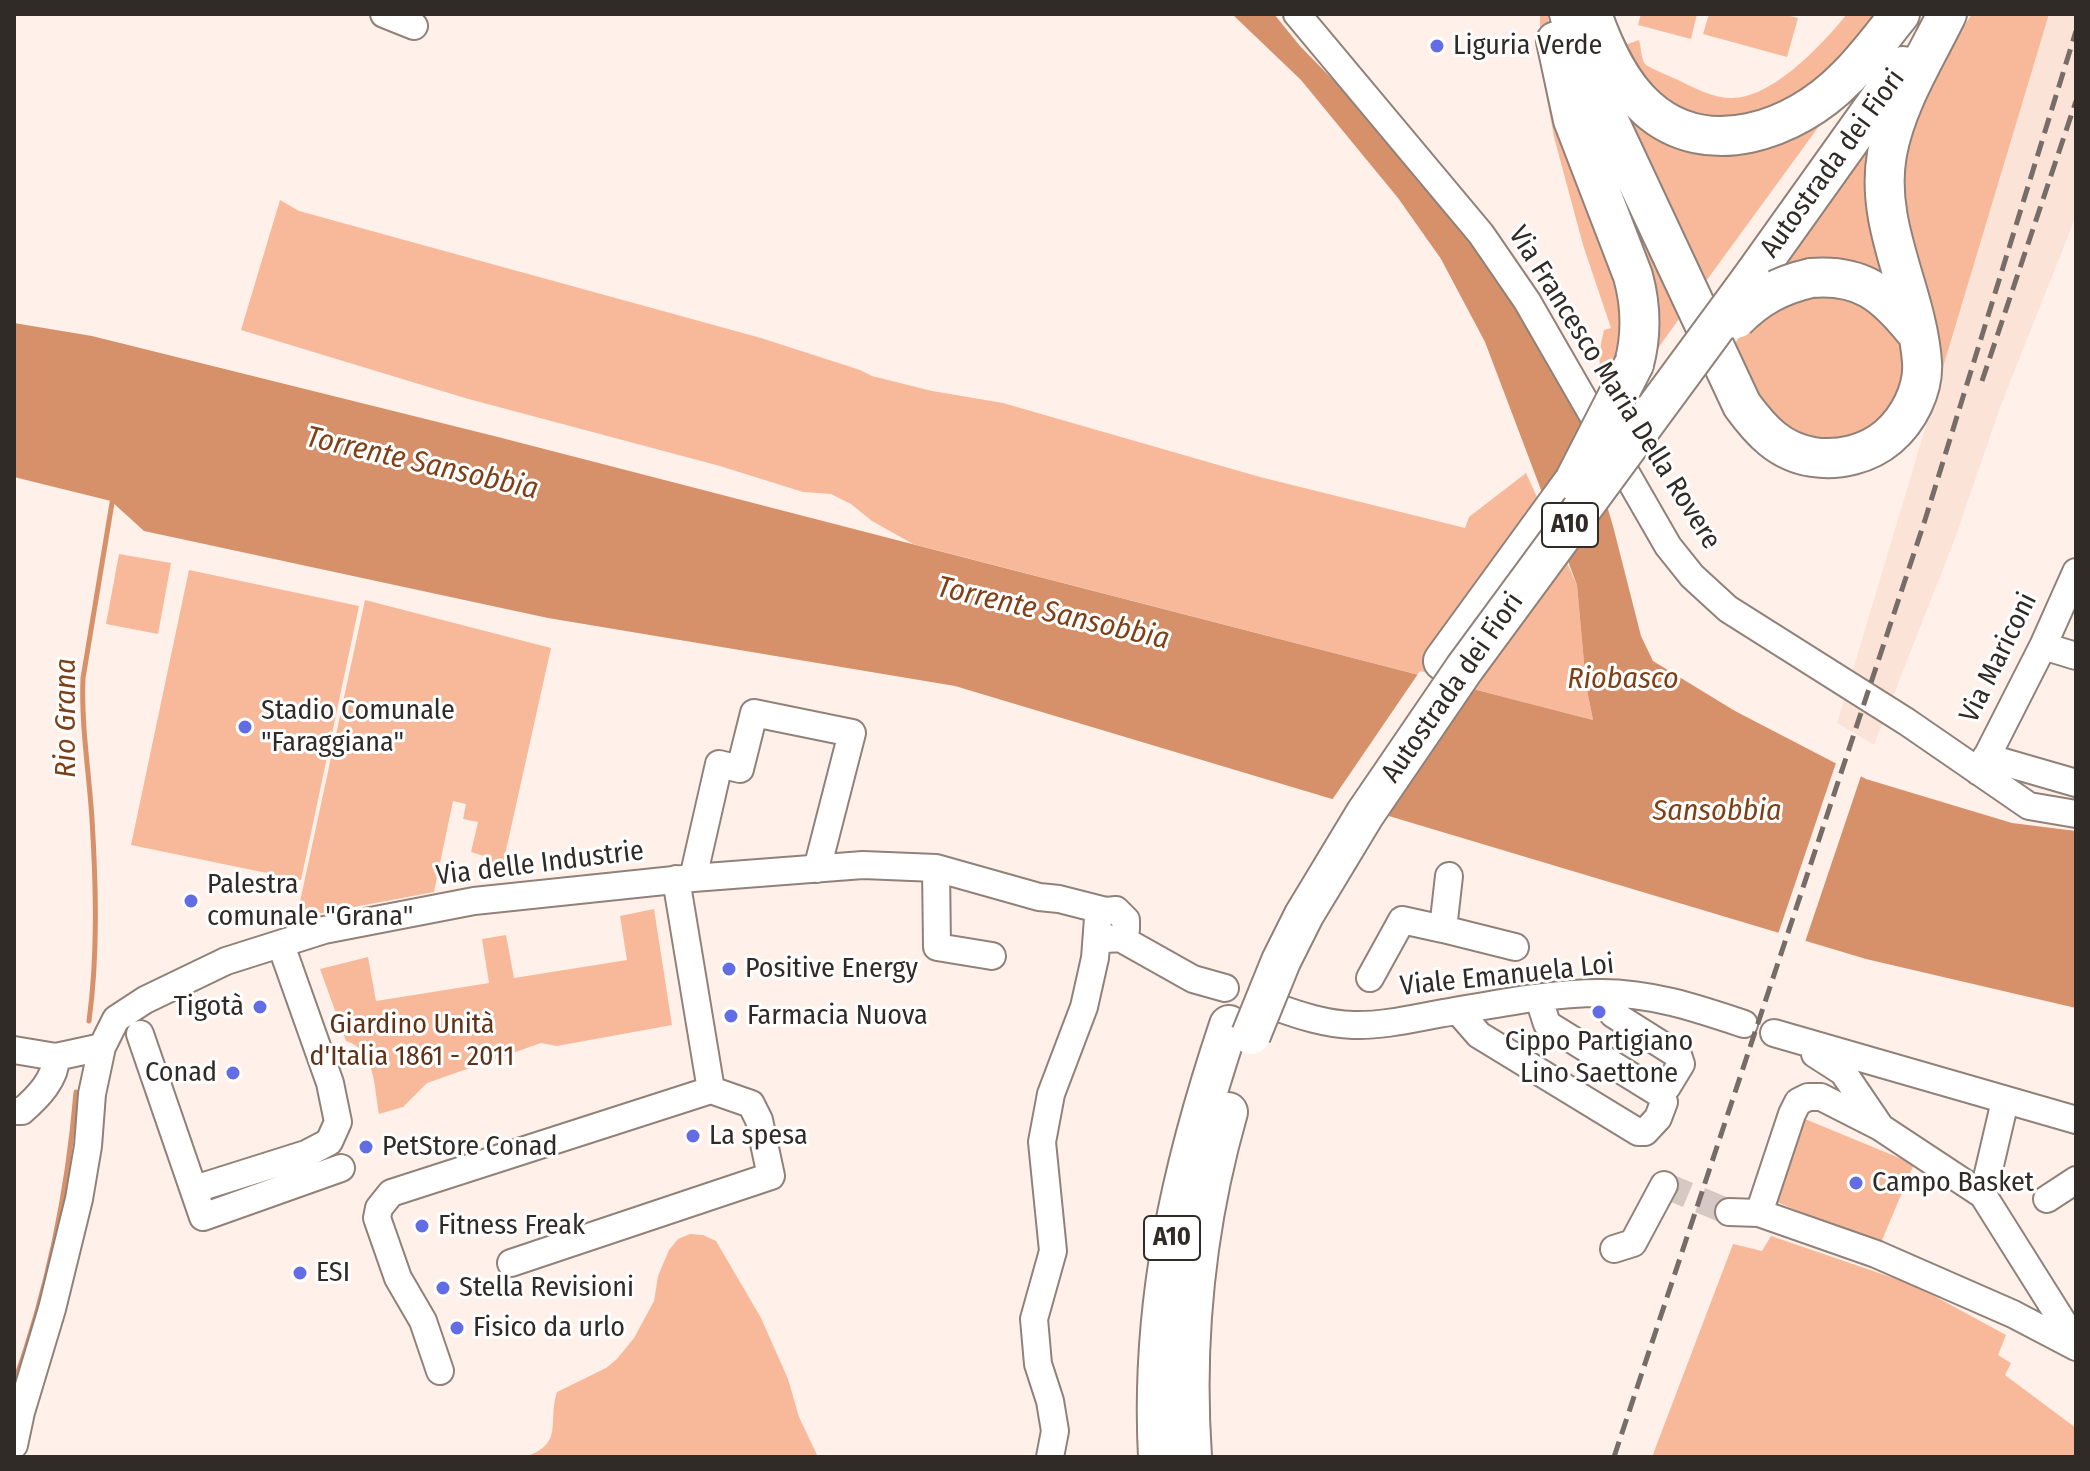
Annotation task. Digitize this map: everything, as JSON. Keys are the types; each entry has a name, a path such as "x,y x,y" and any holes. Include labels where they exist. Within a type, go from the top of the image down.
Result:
{"highway":[{"path":"1575,18 1649,111 1686,130 1726,137 1765,130 1810,107 1845,80 1900,14"},
{"name":"Autostrada dei Fiori","path":"1192,1457 1189,1371 1201,1231 1240,1030 1365,814 1464,669 1675,382 1737,278 1911,14"},
{"name":"Autostrada dei Fiori","path":"1158,1457 1159,1349 1176,1216 1189,1152 1240,1030 1283,908 1334,821 1443,661 1574,481 1737,278 1940,14"},
{"path":"1575,18 1588,76 1742,405 1759,429 1792,451 1814,457 1838,458 1879,444 1895,431 1910,411 1918,391 1923,365 1888,217 1884,178 1887,152 1903,103 1947,14"},
{"path":"1574,481 1634,364 1639,332 1639,296 1573,120 1555,35 1575,18"},
{"path":"1675,382 1749,306 1777,288 1811,278 1847,278 1869,286 1894,305 1918,335"}],"street":[{"path":"384,14 414,26"},
{"name":"Via Francesco Maria Della Rovere","path":"1297,14 1481,234 1527,301 1668,546 1692,576 1728,609 1888,710 1982,764 2029,806 2076,814"},
{"name":"Via Mariconi","path":"1982,764 2043,646 2076,572"},
{"path":"2043,646 2076,656"},
{"path":"711,1090 685,879 719,764 740,769 754,713 852,733 817,869"},
{"path":"1982,764 2076,783"},
{"name":"Via delle Industrie","path":"14,1445 79,1199 88,1146 92,1094 102,1047 116,1019 145,1000 226,961 324,930 474,901 685,879 863,865 936,868 1044,898 1111,929"},
{"path":"936,868 937,947 992,956"},
{"path":"1443,929 1449,876"},
{"path":"1370,978 1402,920 1515,947"},
{"path":"1050,1457 1055,1431 1050,1401 1038,1364 1034,1319 1053,1251 1042,1142 1051,1094 1111,929 1193,979 1219,986"},
{"path":"195,1189 306,1154 329,1142 338,1122 330,1083 281,945"},
{"path":"1599,993 1613,1014 1678,1055 1681,1064 1667,1087 1653,1089"},
{"name":"Viale Emanuela Loi","path":"1276,1007 1322,1022 1355,1025 1599,993 1641,995 1677,1002 1744,1024"},
{"path":"1458,1011 1479,1035 1638,1132 1645,1132 1658,1118 1664,1102 1660,1094 1547,1024 1539,999"},
{"path":"140,1034 207,1228 341,1168"},
{"path":"1880,1127 1843,1072 1783,1036 2076,1120"},
{"path":"14,1050 56,1057 102,1047"},
{"path":"14,1111 22,1111 40,1095 56,1067 56,1057"},
{"path":"1855,1091 1868,1061"},
{"path":"1868,1061 1866,1089 1880,1127"},
{"path":"440,1371 423,1321 398,1278 377,1218 379,1208 391,1193 711,1090 751,1104 759,1120 771,1176 511,1263"},
{"path":"1759,1213 1798,1102 1808,1097 1821,1097 1880,1127 1983,1195 2076,1345"},
{"path":"1983,1195 2005,1101"},
{"path":"2047,1199 2076,1180"},
{"path":"1614,1249 1633,1243 1664,1185"},
{"path":"1729,1212 1759,1213 1876,1254 2076,1345"}],"shaded area":[{"path":"2049,14 2076,14 2076,216 2001,405 1954,541 1874,745 1837,723"}],"green space":[{"path":"1540,14 1548,14 1550,59 1630,294 1615,391 1604,377 1600,363 1604,330 1611,328 1583,245 1554,137 1540,63"},
{"path":"1641,14 1697,14 1691,39 1638,25"},
{"path":"1709,14 1782,14 1798,18 1787,57 1703,34"},
{"path":"1847,14 1893,14 1768,122 1670,114 1619,47 1639,40 1644,62 1650,67 1710,94 1724,98 1746,96 1762,90 1795,68"},
{"path":"1972,14 2049,14 1941,374 1934,361 1895,218 1905,129 1919,93"},
{"path":"1575,60 1681,316 1649,361"},
{"path":"1608,75 1648,124 1825,118 1701,288"},
{"path":"1886,119 1899,289 1774,275"},
{"path":"280,200 299,211 761,338 872,376 932,391 1003,403 1260,477 1465,528 1469,517 1526,473 1577,585 1586,685 1593,720 913,544 831,494 803,492 720,466 465,398 241,330"},
{"path":"1852,290 1905,333 1912,387 1864,445 1803,443 1767,415 1732,347 1751,322 1778,299"},
{"path":"119,554 171,563 158,634 106,624"},
{"name":"Stadio Comunale \"Faraggiana\"","path":"189,570 359,606 301,880 131,845"},
{"path":"365,600 551,648 500,877 486,877 490,858 471,852 478,822 463,819 466,804 453,801 434,892 296,920"},
{"name":"Giardino Unità d'Italia 1861 - 2011","path":"654,909 672,1025 557,1046 541,1043 427,1083 403,1107 379,1114 368,1061 356,1046 346,1041 320,969 368,957 376,1001 489,983 482,939 506,935 514,978 627,960 620,916"},
{"path":"1805,1119 1914,1164 1880,1245 1772,1200"},
{"path":"690,1234 703,1235 716,1241 761,1318 788,1379 799,1417 818,1457 525,1457 545,1445 550,1438 557,1392 606,1368 634,1338 654,1301 658,1276 669,1250 678,1239"},
{"path":"1771,1236 1914,1285 2006,1335 1998,1355 2011,1363 2005,1375 2076,1428 2076,1457 1652,1457 1733,1244 1762,1251"}],"water":[{"name":"Sansobbia","path":"1232,14 1274,14 1480,243 1584,429 1641,636 1653,661 1735,711 1866,779 2012,823 2076,831 2076,1008 1866,959 955,686 548,618 144,531 111,501 14,477 14,323 92,336 498,437 1593,720 1586,685 1577,585 1485,342 1441,259 1398,198 1301,80"}],"pier":[{"path":"1420,671 1472,684 1378,817 1330,803"},
{"path":"1837,760 1862,773 1804,945 1777,937"}],"waterway":[{"name":"Rio Grana","path":"89,1021 94,971 95,895 83,678 113,497"},
{"name":"Rio Grana","path":"14,1384 54,1240 68,1166 76,1092"}],"tunnel":[{"path":"1664,1185 1729,1212"}],"railway":[{"path":"1614,1457 1925,520 2076,31"},
{"path":"1982,381 2076,101"}],"place":[{"name":"Liguria Verde","path":"1437,46"},
{"name":"Stadio Comunale \"Faraggiana\"","path":"245,727"},
{"name":"Palestra comunale \"Grana\"","path":"191,901"},
{"name":"Positive Energy","path":"729,969"},
{"name":"Tigotà","path":"260,1007"},
{"name":"Cippo Partigiano Lino Saettone","path":"1599,1012"},
{"name":"Farmacia Nuova","path":"731,1016"},
{"name":"Conad","path":"233,1073"},
{"name":"La spesa","path":"693,1136"},
{"name":"PetStore Conad","path":"366,1147"},
{"name":"Campo Basket","path":"1856,1183"},
{"name":"Fitness Freak","path":"422,1226"},
{"name":"ESI","path":"300,1273"},
{"name":"Stella Revisioni","path":"443,1288"},
{"name":"Fisico da urlo","path":"457,1328"}],"water label":[{"name":"Torrente Sansobbia","path":"422,464"},
{"name":"Torrente Sansobbia","path":"1053,614"},
{"name":"Riobasco","path":"1623,680"}]}
